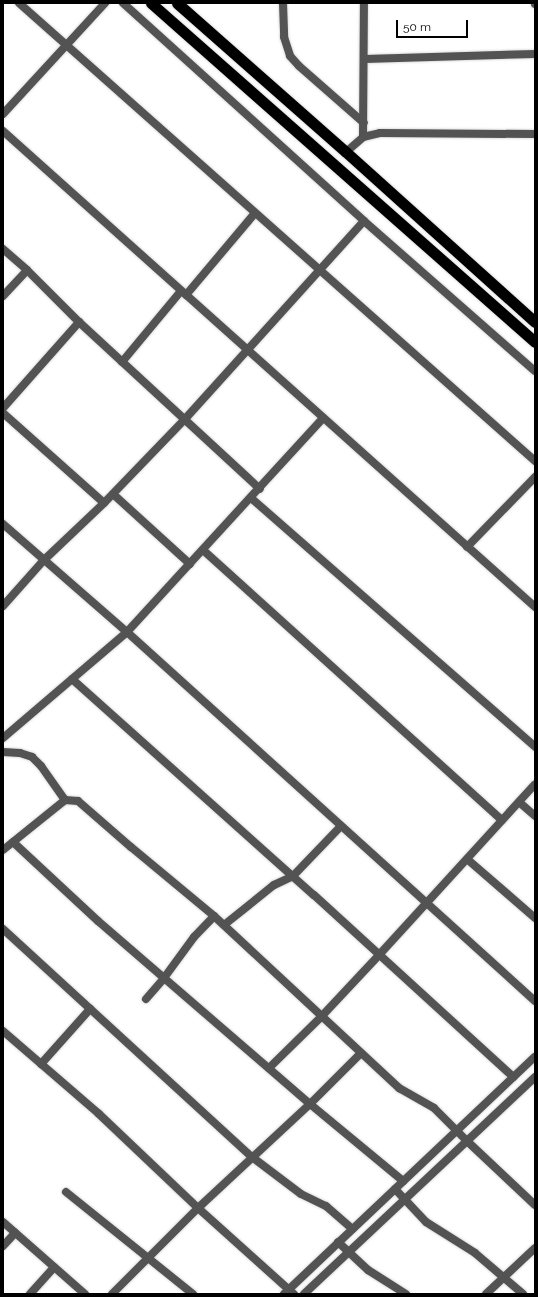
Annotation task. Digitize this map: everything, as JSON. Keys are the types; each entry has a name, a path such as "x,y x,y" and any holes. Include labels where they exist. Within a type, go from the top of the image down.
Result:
{"highway":[{"path":"151,3 535,342"},
{"path":"178,3 535,322"}],"street":[{"path":"19,3 319,271 535,461"},
{"path":"4,112 105,3"},
{"path":"123,3 364,221 535,372"},
{"path":"283,3 284,37 290,56 299,66 364,124"},
{"path":"363,137 365,59 364,3"},
{"path":"365,59 535,54"},
{"path":"3,131 535,608"},
{"path":"346,152 363,137 380,133 535,134"},
{"path":"122,362 255,213"},
{"path":"3,606 44,560 113,494 185,419 364,221"},
{"path":"3,249 27,270 79,322 260,489"},
{"path":"3,296 27,270"},
{"path":"3,408 79,322"},
{"path":"3,413 104,503"},
{"path":"3,738 127,632 260,489 323,418"},
{"path":"467,547 535,477"},
{"path":"113,494 190,564"},
{"path":"251,498 535,747"},
{"path":"3,524 127,632 535,1001"},
{"path":"203,550 502,820"},
{"path":"72,679 293,876 513,1077"},
{"path":"3,752 20,753 32,757 42,766 65,800"},
{"path":"269,1068 321,1017 535,784"},
{"path":"3,850 65,800 78,801 130,847 214,916 399,1088 429,1103 535,1205"},
{"path":"519,802 535,816"},
{"path":"224,925 274,885 293,876 341,826"},
{"path":"13,842 164,978 310,1104 403,1181"},
{"path":"467,858 535,918"},
{"path":"146,999 164,978 194,937 214,916"},
{"path":"3,929 252,1157 301,1194 326,1206 352,1230"},
{"path":"41,1064 90,1009"},
{"path":"3,1031 99,1114 289,1292 338,1242 535,1057"},
{"path":"112,1294 198,1208 310,1104 361,1053"},
{"path":"304,1294 535,1076"},
{"path":"395,1189 431,1227 464,1245 504,1276 523,1294"},
{"path":"66,1192 193,1294"},
{"path":"3,1222 85,1294"},
{"path":"3,1246 15,1233"},
{"path":"338,1242 375,1276 406,1294"},
{"path":"486,1294 535,1248"},
{"path":"30,1294 54,1267"}]}
